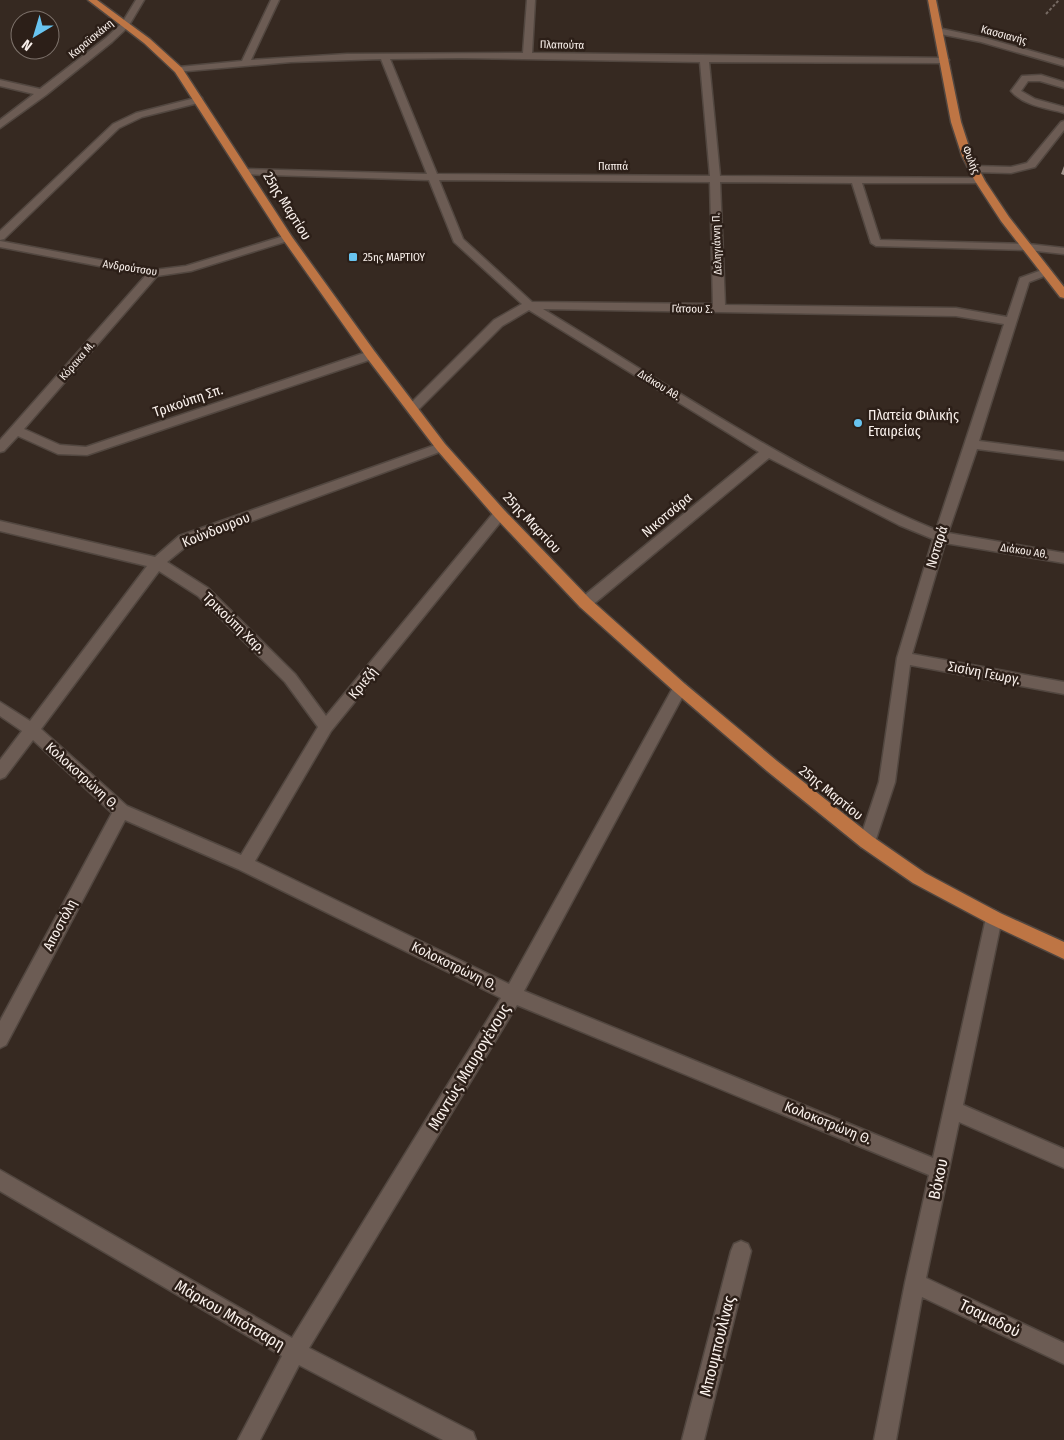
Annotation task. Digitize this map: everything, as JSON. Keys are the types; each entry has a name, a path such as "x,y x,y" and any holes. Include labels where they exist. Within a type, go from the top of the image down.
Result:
{"main road":[{"name":"25ης Μαρτίου","path":"92,0 162,53 179,70 287,238 371,355 442,447 500,514 585,603 680,688 772,766 867,842 919,878 994,918 1064,951"},
{"name":"Φυλής","path":"932,0 956,122 967,156 1004,219 1064,295"}],"street":[{"name":"Καραϊσκάκη","path":"0,126 109,40 125,25 140,0"},
{"path":"246,62 275,0"},
{"path":"527,56 531,0"},
{"name":"Κασσιανής","path":"938,31 982,40 1064,63"},
{"name":"Πλαπούτα","path":"179,70 246,62 527,56 944,60"},
{"name":"Διάκου Αθ.","path":"385,58 458,240 529,306 768,452 904,522 940,538 1064,558"},
{"name":"Δεληγιάννη Π.","path":"704,59 715,179 719,309"},
{"path":"1064,85 1033,77 1025,78 1016,91 1027,99 1064,110"},
{"path":"0,84 43,93"},
{"path":"0,238 116,126 139,115 199,100"},
{"path":"974,169 1011,170 1031,165 1064,124"},
{"name":"Παππά","path":"246,172 433,177 980,181"},
{"path":"856,180 876,243 1028,247 1064,251"},
{"name":"Ανδρούτσου","path":"0,244 154,273 187,270 287,238"},
{"name":"Νοταρά","path":"867,842 887,782 904,658 940,538 1024,280 1046,272"},
{"name":"Κόρακα Μ.","path":"0,448 154,273"},
{"name":"Γάτσου Σ.","path":"413,408 498,323 529,306 956,312 1011,321"},
{"name":"Τρικούπη Σπ.","path":"16,430 58,450 73,453 87,451 371,355"},
{"path":"972,444 1064,456"},
{"name":"Κούνδουρου","path":"0,772 157,563 184,540 442,447"},
{"name":"Νικοτσάρα","path":"585,603 768,452"},
{"name":"Κριεζή","path":"244,864 326,727 500,514"},
{"name":"Τρικούπη Χαρ.","path":"0,526 157,563 203,592 290,678 326,727"},
{"name":"Σισίνη Γεωργ.","path":"904,658 1064,688"},
{"name":"Μαντώς Μαυρογένους","path":"249,1440 295,1352 513,994 680,688"},
{"name":"Κολοκοτρώνη Θ.","path":"0,708 32,730 121,811 244,864 513,994 940,1170"},
{"name":"Αποστόλη","path":"0,1039 121,811"},
{"name":"Βόκου","path":"885,1440 915,1283 994,918"},
{"path":"953,1110 1064,1158"},
{"name":"Μάρκου Μπότσαρη","path":"0,1180 295,1352 465,1440"},
{"name":"Μπουμπουλίνας","path":"693,1440 741,1252"},
{"name":"Τσαμαδού","path":"915,1283 1064,1354"}],"path":[{"path":"1046,14 1059,0"}],"place":[{"name":"25ης ΜΑΡΤΙΟΥ","path":"353,257"},
{"name":"Πλατεία Φιλικής Εταιρείας","path":"858,423"}]}
